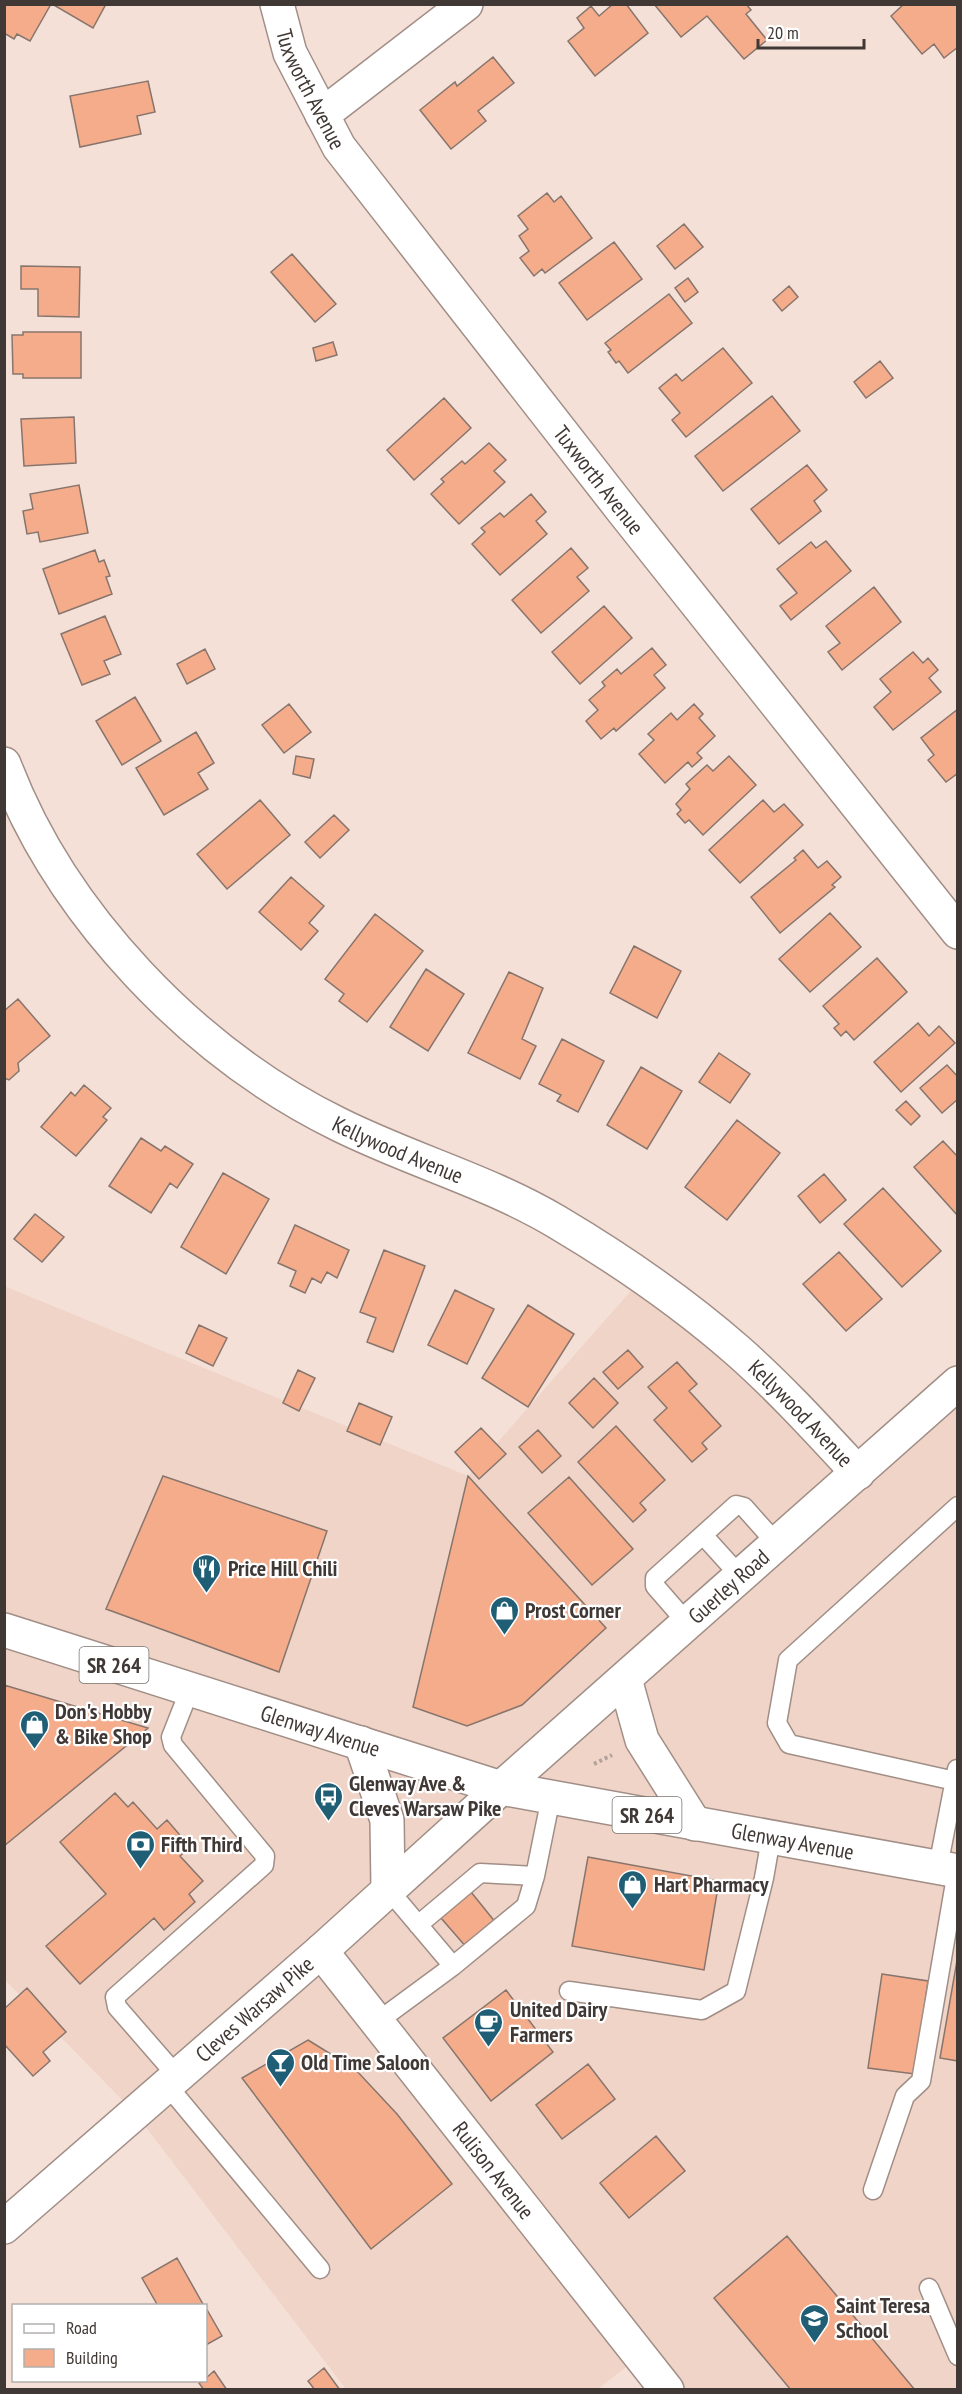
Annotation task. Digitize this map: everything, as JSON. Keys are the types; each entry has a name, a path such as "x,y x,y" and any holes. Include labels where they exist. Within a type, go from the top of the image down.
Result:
{"street":[{"name":"Tuxworth Avenue","path":"277,4 290,53 339,147 957,932"},
{"path":"322,115 466,4"},
{"name":"Kellywood Avenue","path":"4,764 34,829 75,897 107,938 159,995 222,1051 283,1094 339,1125 456,1173 554,1220 644,1276 738,1351 801,1412 858,1473"},
{"name":"Guerley Road","path":"501,1788 957,1383"},
{"name":"Glenway Avenue","path":"4,1630 501,1788 951,1870"},
{"path":"625,1679 642,1740 695,1824"},
{"path":"361,1743 387,1820 388,1889"},
{"name":"Cleves Warsaw Pike","path":"4,2227 321,1951 501,1788"},
{"name":"Rulison Avenue","path":"321,1951 667,2390"}],"lane":[{"path":"688,1624 655,1586 655,1578 736,1505 744,1507 777,1544"},
{"path":"873,2190 905,2096 921,2081 951,1870 956,1774 789,1744 777,1723 788,1660 957,1506"},
{"path":"704,1535 741,1577"},
{"path":"190,1689 171,1737 173,1745 265,1856 264,1865 115,1997 117,2007 320,2269"},
{"path":"377,2022 453,1966 526,1906 535,1876 551,1797"},
{"path":"569,1991 702,2010 736,1991 764,1878 771,1838"},
{"path":"418,1925 480,1873 535,1876"},
{"path":"388,1889 453,1966"},
{"path":"929,2288 957,2356"}],"shaded area":[{"path":"644,1276 858,1473 957,1383 957,2389 667,2389 640,2356 598,2389 346,2389 135,2113 5,1980 4,1286 468,1476"}],"building":[{"path":"4,4 51,4 30,41 17,34 14,39 4,33"},
{"path":"52,4 106,4 93,28"},
{"path":"613,4 626,4 648,33 595,76 568,41 584,28 577,18 591,6 599,16"},
{"path":"654,4 746,4 751,10 746,14 767,40 744,59 707,16 681,37"},
{"path":"904,4 958,4 958,47 944,58 934,44 922,54 891,16"},
{"path":"493,57 514,83 478,111 486,121 451,149 420,110 455,82 457,86"},
{"path":"148,81 155,112 137,116 141,134 80,147 70,96"},
{"path":"547,193 554,202 561,196 592,238 545,273 542,269 534,276 520,258 529,251 519,236 528,229 518,216"},
{"path":"684,224 703,247 675,269 657,246"},
{"path":"614,242 642,279 587,320 559,283"},
{"path":"292,254 336,304 315,322 271,272"},
{"path":"21,266 80,267 79,317 38,316 38,289 21,289"},
{"path":"688,278 698,292 685,302 675,288"},
{"path":"789,286 798,297 782,311 773,300"},
{"path":"669,294 692,323 628,373 619,361 616,363 608,352 611,350 605,343"},
{"path":"23,332 81,332 81,378 23,378 23,374 13,374 12,335 23,335"},
{"path":"333,342 337,355 316,361 313,348"},
{"path":"723,348 752,383 686,437 672,420 680,413 659,388 676,374 682,381"},
{"path":"880,361 893,378 866,398 854,382"},
{"path":"772,396 800,431 723,491 695,456"},
{"path":"444,398 471,428 414,480 387,450"},
{"path":"74,417 76,463 24,466 21,419"},
{"path":"489,443 506,460 494,471 505,482 459,524 431,494 444,482 441,479 462,461 465,464"},
{"path":"807,465 827,490 814,501 821,511 779,544 751,509"},
{"path":"79,485 88,533 40,542 38,532 27,534 23,511 33,509 30,494"},
{"path":"531,494 546,512 536,521 547,534 500,575 472,544 485,532 481,528 500,513 504,517"},
{"path":"826,541 851,571 791,620 780,606 797,593 777,569 811,542 816,548"},
{"path":"571,548 588,568 577,577 589,591 541,633 512,600"},
{"path":"95,550 99,562 104,560 110,576 106,577 112,594 59,614 43,569"},
{"path":"874,587 901,622 842,670 828,652 840,643 826,626"},
{"path":"604,606 632,638 580,684 552,652"},
{"path":"105,616 121,654 104,661 110,674 82,685 61,634"},
{"path":"652,648 666,665 654,675 665,688 616,731 614,728 601,739 586,721 598,710 589,700 605,686 602,682 617,669 621,674"},
{"path":"205,649 215,669 187,684 177,664"},
{"path":"913,652 923,663 928,658 938,670 929,678 941,692 893,730 874,707 891,692 880,679"},
{"path":"135,697 161,741 122,765 96,721"},
{"path":"289,704 311,732 284,753 262,725"},
{"path":"694,704 703,714 699,718 715,736 697,753 702,758 692,767 688,762 665,783 639,754 654,740 648,734 671,713 677,720"},
{"path":"958,709 958,773 946,782 928,760 934,755 921,738"},
{"path":"196,732 214,763 198,773 208,789 164,815 136,768"},
{"path":"296,756 314,759 310,778 293,774"},
{"path":"729,756 756,785 703,835 689,820 685,823 677,814 681,810 676,804 690,789 686,784 707,765 713,771"},
{"path":"260,800 290,835 227,889 197,854"},
{"path":"763,800 774,812 784,804 803,825 740,883 709,850"},
{"path":"334,815 349,830 320,858 305,842"},
{"path":"803,850 818,868 827,861 841,877 832,885 835,887 780,933 751,897 796,860 794,858"},
{"path":"291,877 324,906 309,923 318,931 301,950 259,912"},
{"path":"830,913 861,947 810,992 779,959"},
{"path":"375,914 423,951 367,1022 339,1001 344,994 325,979"},
{"path":"634,946 681,971 657,1018 610,993"},
{"path":"877,958 907,992 854,1040 846,1031 841,1036 834,1028 839,1024 823,1006"},
{"path":"426,969 464,994 428,1051 390,1027"},
{"path":"509,972 543,988 522,1039 536,1046 520,1079 468,1053"},
{"path":"18,999 50,1036 18,1063 19,1071 9,1080 4,1078 4,1011"},
{"path":"918,1023 929,1036 939,1026 955,1043 901,1092 874,1062"},
{"path":"562,1039 604,1061 578,1112 557,1101 561,1095 539,1084"},
{"path":"719,1053 750,1074 730,1103 699,1082"},
{"path":"947,1065 958,1077 958,1099 942,1113 920,1088"},
{"path":"641,1067 682,1091 647,1149 607,1125"},
{"path":"84,1085 111,1108 103,1117 107,1120 76,1156 41,1127 71,1092 75,1096"},
{"path":"906,1101 920,1116 911,1125 896,1110"},
{"path":"737,1120 780,1153 727,1220 685,1187"},
{"path":"141,1138 161,1151 165,1146 193,1164 177,1188 170,1183 151,1213 109,1186"},
{"path":"943,1141 958,1157 958,1216 914,1167"},
{"path":"223,1173 269,1199 226,1274 181,1247"},
{"path":"824,1174 846,1200 820,1223 798,1196"},
{"path":"883,1188 941,1251 902,1287 844,1224"},
{"path":"35,1214 64,1237 42,1262 14,1239"},
{"path":"295,1225 349,1250 337,1278 327,1272 321,1283 312,1278 305,1293 290,1286 296,1271 278,1263"},
{"path":"384,1250 425,1266 393,1352 367,1342 376,1318 360,1312"},
{"path":"839,1252 882,1299 846,1331 803,1284"},
{"path":"455,1290 494,1309 467,1364 428,1345"},
{"path":"528,1305 574,1334 528,1407 482,1378"},
{"path":"199,1325 227,1338 213,1366 186,1353"},
{"path":"628,1350 643,1367 618,1389 603,1372"},
{"path":"677,1362 697,1384 689,1391 721,1426 702,1443 707,1449 692,1462 654,1420 667,1408 648,1387"},
{"path":"298,1370 315,1378 299,1411 283,1403"},
{"path":"594,1378 618,1403 593,1428 569,1403"},
{"path":"359,1403 392,1417 380,1445 347,1431"},
{"path":"616,1426 665,1480 640,1503 646,1510 633,1522 578,1462"},
{"path":"481,1428 506,1454 479,1479 455,1452"},
{"path":"538,1430 561,1456 542,1473 519,1447"},
{"path":"163,1476 327,1531 279,1672 106,1609"},
{"path":"468,1476 606,1628 522,1705 467,1726 413,1707"},
{"path":"569,1477 633,1549 592,1585 528,1513"},
{"path":"4,1685 148,1728 4,1846"},
{"path":"115,1793 128,1807 133,1802 157,1829 167,1820 190,1847 180,1856 203,1881 189,1894 195,1902 164,1930 154,1918 80,1984 46,1946 106,1894 60,1842"},
{"path":"588,1857 719,1881 704,1970 572,1946"},
{"path":"471,1892 496,1923 467,1948 441,1918"},
{"path":"958,1955 958,2061 940,2058"},
{"path":"882,1974 928,1981 915,2074 868,2068"},
{"path":"27,1988 66,2032 43,2052 50,2061 33,2076 4,2044 4,2009"},
{"path":"506,1990 553,2052 491,2101 443,2038"},
{"path":"308,2040 355,2069 397,2114 452,2184 371,2249 242,2078"},
{"path":"588,2064 615,2099 562,2139 536,2105"},
{"path":"656,2136 685,2171 629,2218 600,2183"},
{"name":"Saint Teresa School","path":"787,2236 915,2390 791,2390 714,2298"},
{"path":"177,2258 203,2304 157,2304 142,2278"},
{"path":"207,2310 222,2336 207,2344"},
{"path":"324,2368 340,2390 315,2390 308,2381"},
{"path":"214,2371 227,2390 204,2390 199,2383 207,2382 207,2377"}],"place":[{"name":"Price Hill Chili","path":"207,1594"},
{"name":"Prost Corner","path":"504,1636"},
{"name":"Don's Hobby & Bike Shop","path":"34,1750"},
{"name":"Glenway Ave & Cleves Warsaw Pike","path":"328,1822"},
{"name":"Fifth Third","path":"140,1870"},
{"name":"Hart Pharmacy","path":"633,1910"},
{"name":"United Dairy Farmers","path":"489,2048"},
{"name":"Old Time Saloon","path":"280,2088"},
{"name":"Saint Teresa School","path":"815,2344"}]}
